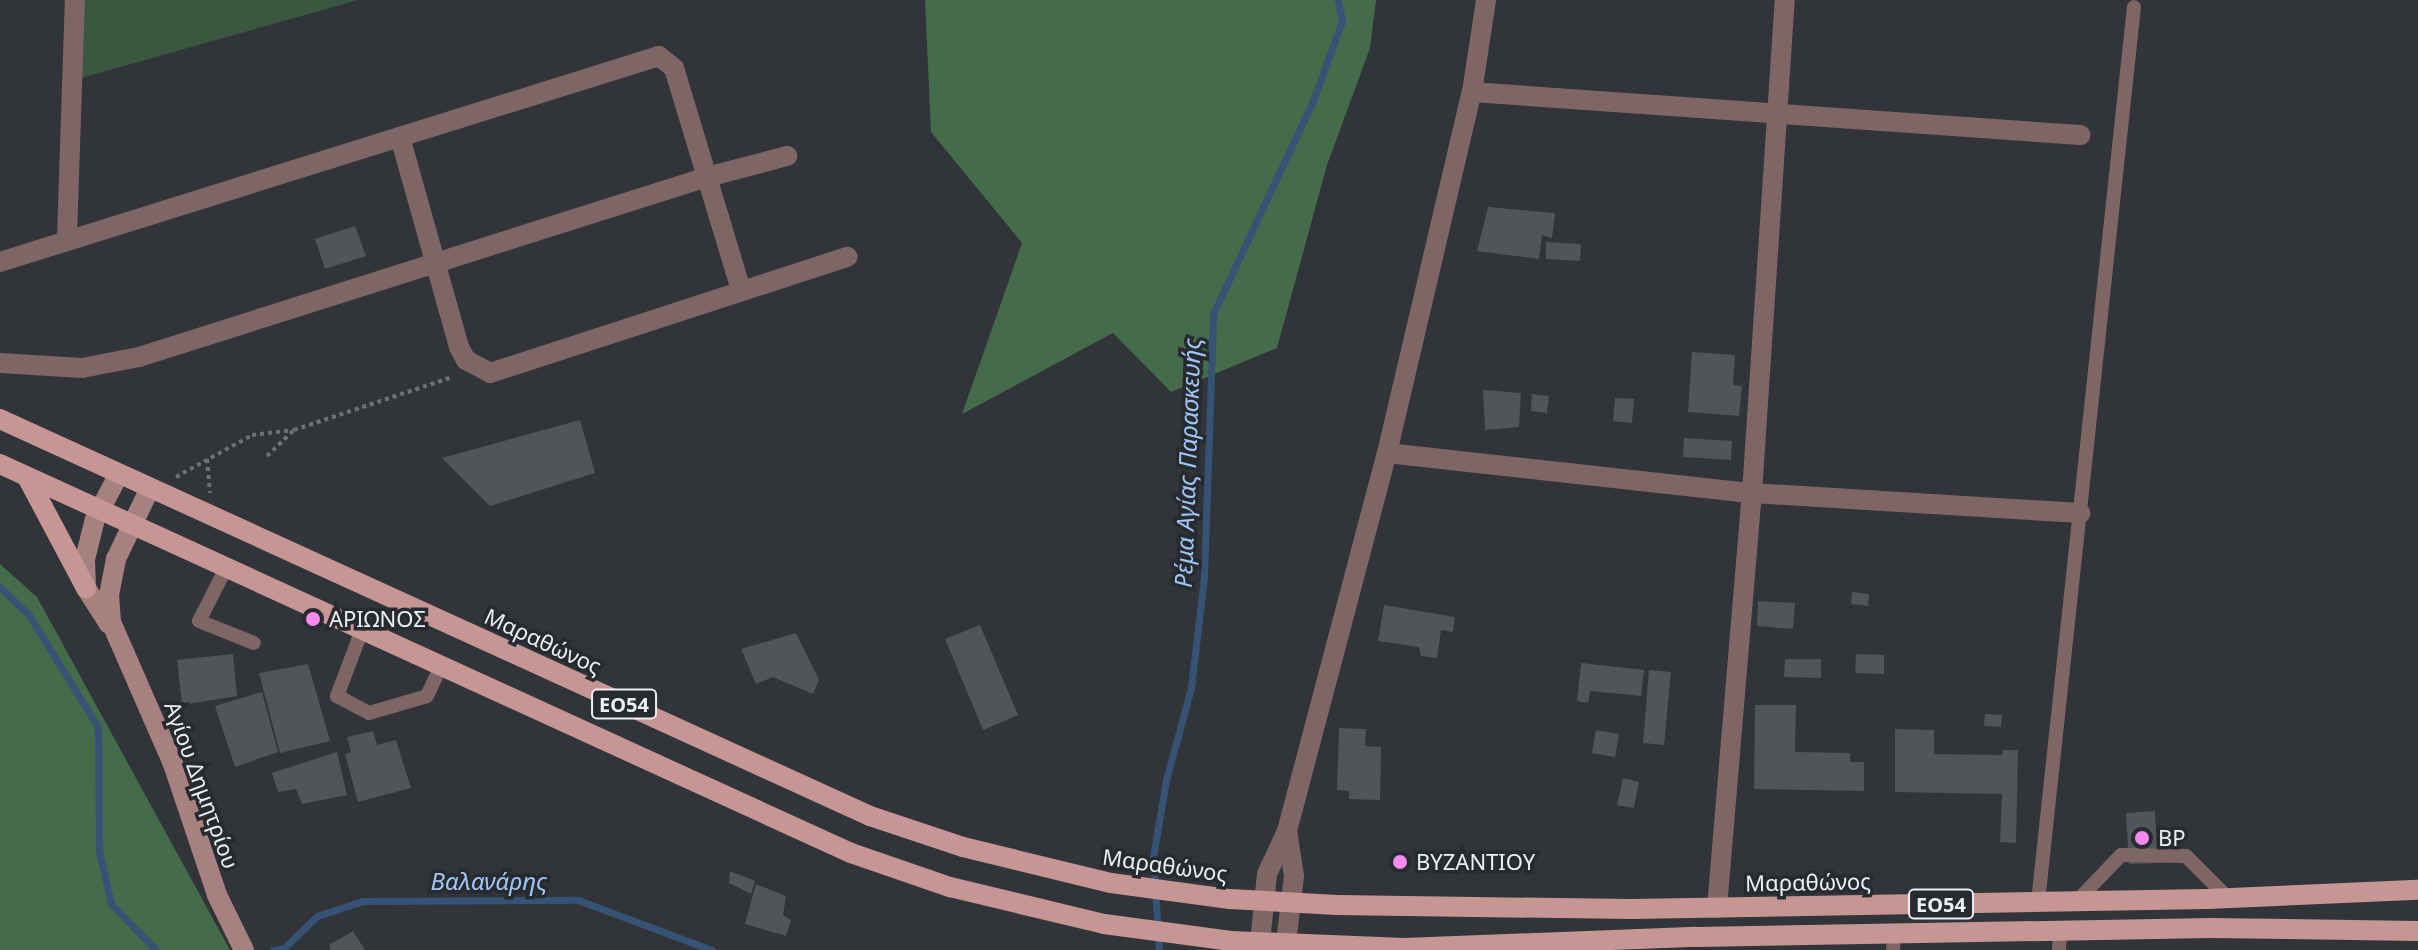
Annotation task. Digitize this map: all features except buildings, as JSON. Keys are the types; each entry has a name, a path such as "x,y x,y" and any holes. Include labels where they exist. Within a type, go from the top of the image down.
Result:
{"main road":[{"name":"Μαραθώνος","path":"0,419 870,816 993,856 1111,883 1264,901 1717,908 2076,902 2418,890"},
{"name":"ΕΟ54","path":"0,464 851,853 950,887 1119,926 1260,942 1530,947 1633,938 1894,942 2418,931"},
{"path":"27,477 86,588"}],"street":[{"path":"67,237 75,0"},
{"path":"1260,942 1267,874 1287,831 1387,453 1472,92 1486,0"},
{"path":"1717,908 1752,493 1785,0"},
{"path":"0,262 67,237 659,56 674,68 741,290"},
{"path":"1472,92 2080,135"},
{"path":"400,137 459,347 477,368 503,371 848,257"},
{"path":"0,363 82,368 139,357 435,266 707,177 787,156"},
{"path":"1387,453 1752,493 2080,513"},
{"path":"86,588 87,544 99,510 119,474"},
{"name":"Αγίου Δημητρίου","path":"158,492 131,525 110,586 109,613 116,636 173,764 232,927 244,950"},
{"name":"Αγίου Δημητρίου","path":"86,588 116,636"},
{"path":"1286,943 1294,876 1287,831"}],"lane":[{"path":"2038,902 2134,7"},
{"path":"226,568 199,621 254,643"},
{"path":"362,630 337,696 369,713 427,696 441,666"},
{"path":"2076,902 2121,855 2186,856 2228,898"}],"path":[{"path":"158,492 174,479 252,435 294,430 477,368"},
{"path":"267,456 294,430"},
{"path":"201,511 210,494 207,459"}],"green space":[{"path":"80,0 358,0 78,79"},
{"path":"925,0 1376,0 1370,48 1327,165 1277,348 1171,392 1113,333 962,414 1022,243 931,132"},
{"path":"0,564 37,597 230,950 0,950"}],"waterway":[{"name":"Ρέμα Αγίας Παρασκευής","path":"1159,950 1153,857 1166,780 1191,688 1204,577 1213,314 1314,98 1342,21 1338,0"},
{"name":"Βαλανάρης","path":"0,587 29,615 98,727 99,851 111,904 156,950"},
{"name":"Βαλανάρης","path":"273,950 284,948 317,916 363,901 578,900 712,950"}],"place":[{"name":"ΑΡΙΩΝΟΣ","path":"313,619"},
{"name":"BP","path":"2142,838"},
{"name":"ΒΥΖΑΝΤΙΟΥ","path":"1400,862"}]}
